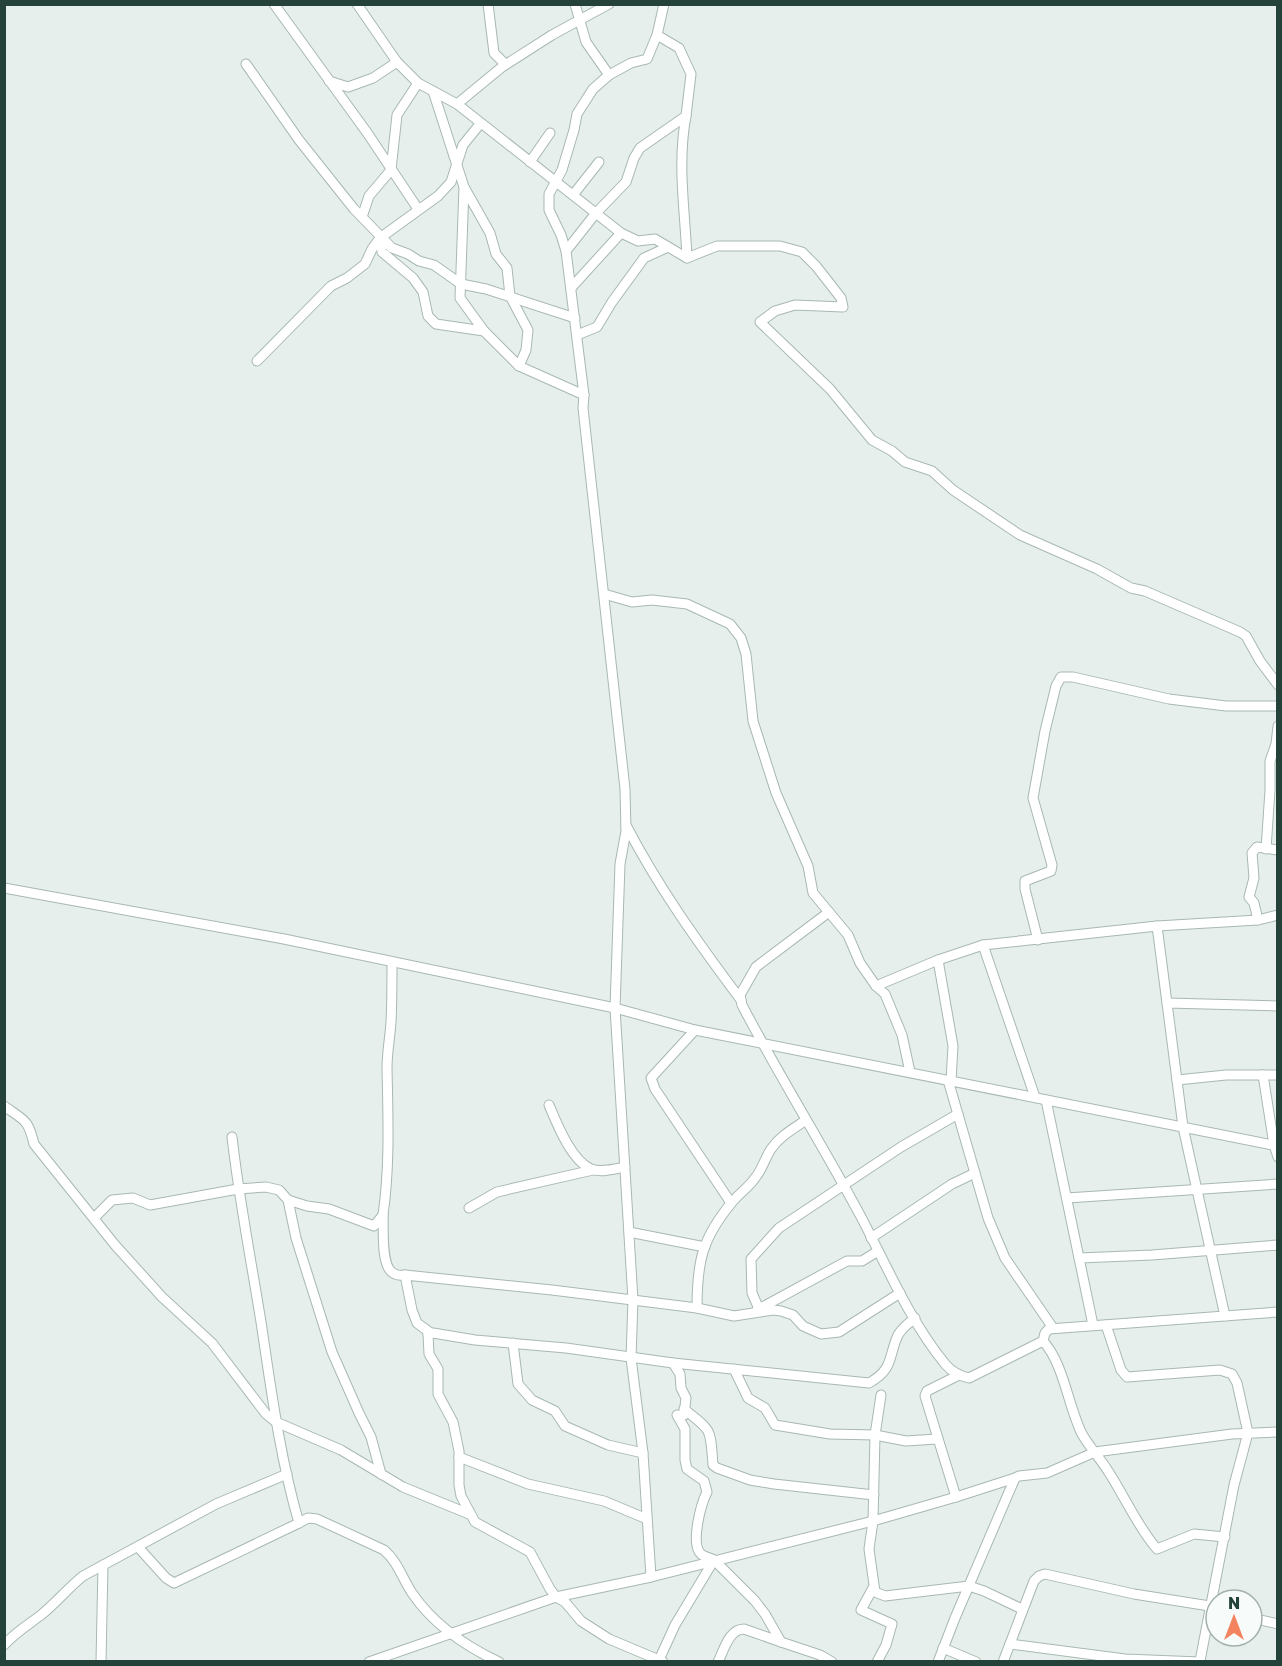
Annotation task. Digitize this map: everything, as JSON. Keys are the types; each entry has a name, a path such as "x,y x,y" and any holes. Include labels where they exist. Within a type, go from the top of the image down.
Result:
{"street":[{"path":"274,4 368,134 418,209"},
{"path":"488,4 494,53 506,64"},
{"path":"575,4 586,42 609,75"},
{"path":"457,104 506,64 609,4"},
{"path":"651,1577 643,1453 631,1358 633,1300 615,1008 620,864 626,825 625,789 575,318 566,251 549,210 549,194 556,182 574,130 576,114 593,89 609,75 631,63 647,59 657,34 664,4"},
{"path":"359,5 397,62 418,83 457,104 621,233 638,241 655,239 687,258"},
{"path":"657,34 679,48 691,74 682,136 680,171 687,258"},
{"path":"330,81 348,87 373,78 397,62"},
{"path":"246,63 299,140 362,217 392,248 419,261 434,265 461,284 486,289 575,318"},
{"path":"362,217 369,196 391,170 397,115 418,83"},
{"path":"433,91 464,187 490,233 496,254 507,268 511,297 528,330 526,350 519,366"},
{"path":"566,251 596,213 626,182 640,147 686,116"},
{"path":"257,362 331,286 347,278 365,264 380,237 438,196 452,182 463,146 480,124"},
{"path":"530,162 550,133"},
{"path":"573,195 599,162"},
{"path":"464,187 460,298 484,331 519,366 584,395"},
{"path":"571,288 621,233"},
{"path":"380,237 382,252 413,278 423,292 428,316 436,324 484,331"},
{"path":"687,258 717,246 780,246 802,252 841,298 843,307 795,305 775,311 760,322 830,389 872,441 892,451 905,462 932,471 953,490 1020,535 1104,573 1131,588 1145,591 1240,632 1246,636 1260,661 1278,685"},
{"path":"577,335 597,327 644,258 668,247"},
{"path":"604,594 632,602 652,600 687,604 730,624 741,638 746,654 753,721 776,793 808,866 813,893 848,935 860,963 876,986 885,994 902,1035 910,1072"},
{"path":"1038,940 1025,881 1051,871 1052,865 1033,798 1045,731 1056,686 1061,677 1073,677 1169,699 1226,706 1278,706"},
{"path":"1266,849 1270,761 1276,744 1278,726"},
{"path":"626,825 648,866 705,952 741,1000 761,1043 843,1185 900,1293 947,1367 969,1378 1043,1341"},
{"path":"1258,920 1254,903 1250,897 1254,878 1252,853 1257,847 1278,850"},
{"path":"4,888 284,939 615,1008 695,1030 1276,1145"},
{"path":"741,1000 740,995 756,967 829,912"},
{"path":"876,986 938,960 983,945 1157,926 1258,920 1278,915"},
{"path":"1157,926 1184,1127 1225,1316"},
{"path":"983,945 1035,1097"},
{"path":"938,960 953,1046 950,1080 988,1218 1005,1258 1053,1328"},
{"path":"392,962 387,1066 388,1167 383,1215 385,1263 395,1275 492,1283 633,1300 697,1308 734,1316 772,1310 781,1311 793,1315 803,1326 821,1334 839,1332 900,1293"},
{"path":"1167,1003 1278,1006"},
{"path":"695,1030 651,1078 655,1089 731,1203"},
{"path":"1177,1080 1226,1075 1278,1075"},
{"path":"1263,1075 1278,1157"},
{"path":"1046,1100 1093,1326"},
{"path":"549,1105 564,1138 583,1163 592,1170"},
{"path":"4,1106 24,1119 30,1127 34,1144 94,1218 162,1296 212,1343 266,1414 276,1422 341,1450 403,1487 469,1514"},
{"path":"759,1309 752,1293 751,1259 779,1228 843,1185 958,1114"},
{"path":"697,1308 698,1270 714,1226 731,1203 757,1176 772,1148 784,1134 806,1120"},
{"path":"232,1137 238,1189 276,1422 292,1503 299,1523"},
{"path":"469,1208 497,1192 592,1170 625,1167"},
{"path":"872,1238 952,1184 975,1173"},
{"path":"1067,1198 1278,1184"},
{"path":"94,1218 112,1200 133,1198 150,1205 238,1189 266,1187 279,1191 288,1200 330,1209 374,1226 383,1215"},
{"path":"288,1200 296,1238 332,1352 371,1437 381,1474"},
{"path":"629,1232 705,1247"},
{"path":"1079,1258 1278,1245"},
{"path":"750,1314 847,1261 862,1261 878,1251"},
{"path":"405,1275 417,1323 429,1331 429,1354 438,1369 438,1394 453,1422 459,1457 459,1485 469,1514 475,1522 530,1552 536,1559 550,1589 581,1621 609,1640 660,1661 675,1625 714,1560"},
{"path":"1225,1537 1194,1534 1157,1550 1083,1435 1054,1358 1043,1341 1046,1330 1053,1328 1278,1312"},
{"path":"428,1334 869,1383 880,1377 891,1360 899,1333 915,1318"},
{"path":"1106,1324 1121,1370 1127,1377 1220,1370 1232,1374 1237,1383 1248,1433 1234,1485 1217,1588"},
{"path":"513,1343 518,1384 532,1400 555,1411 565,1426 608,1445 643,1453"},
{"path":"673,1363 680,1374 681,1388 685,1392 684,1415 677,1415 685,1429 687,1469 704,1481 707,1492 702,1502 695,1538 696,1545 700,1554 714,1560 755,1601 781,1642"},
{"path":"734,1369 748,1398 765,1408 775,1425 830,1434 875,1435 906,1441 937,1439"},
{"path":"956,1497 925,1396 927,1391 959,1375"},
{"path":"881,1395 875,1435 873,1521 869,1548 873,1588 878,1595 885,1596 969,1586 1022,1609"},
{"path":"684,1408 708,1428 711,1436 713,1465 717,1468 750,1480 874,1495"},
{"path":"369,1662 556,1597 651,1577 873,1521 1019,1476 1047,1473 1095,1452 1248,1433 1278,1432"},
{"path":"459,1457 528,1484 604,1501 647,1519"},
{"path":"4,1645 15,1632 47,1610 83,1576 216,1504 287,1474"},
{"path":"938,1662 1015,1478"},
{"path":"138,1547 166,1578 174,1583 308,1518 317,1519 384,1550 395,1561 412,1593 450,1634 499,1662"},
{"path":"101,1662 103,1565"},
{"path":"1004,1662 1034,1581 1046,1574 1134,1594 1204,1605"},
{"path":"873,1588 861,1610 892,1624 886,1645 877,1662"},
{"path":"718,1662 733,1633 738,1629 820,1654 832,1662"},
{"path":"1010,1644 1125,1659 1200,1661 1204,1646"},
{"path":"943,1648 976,1662"},
{"path":"1066,1651 1066,1662"}]}
